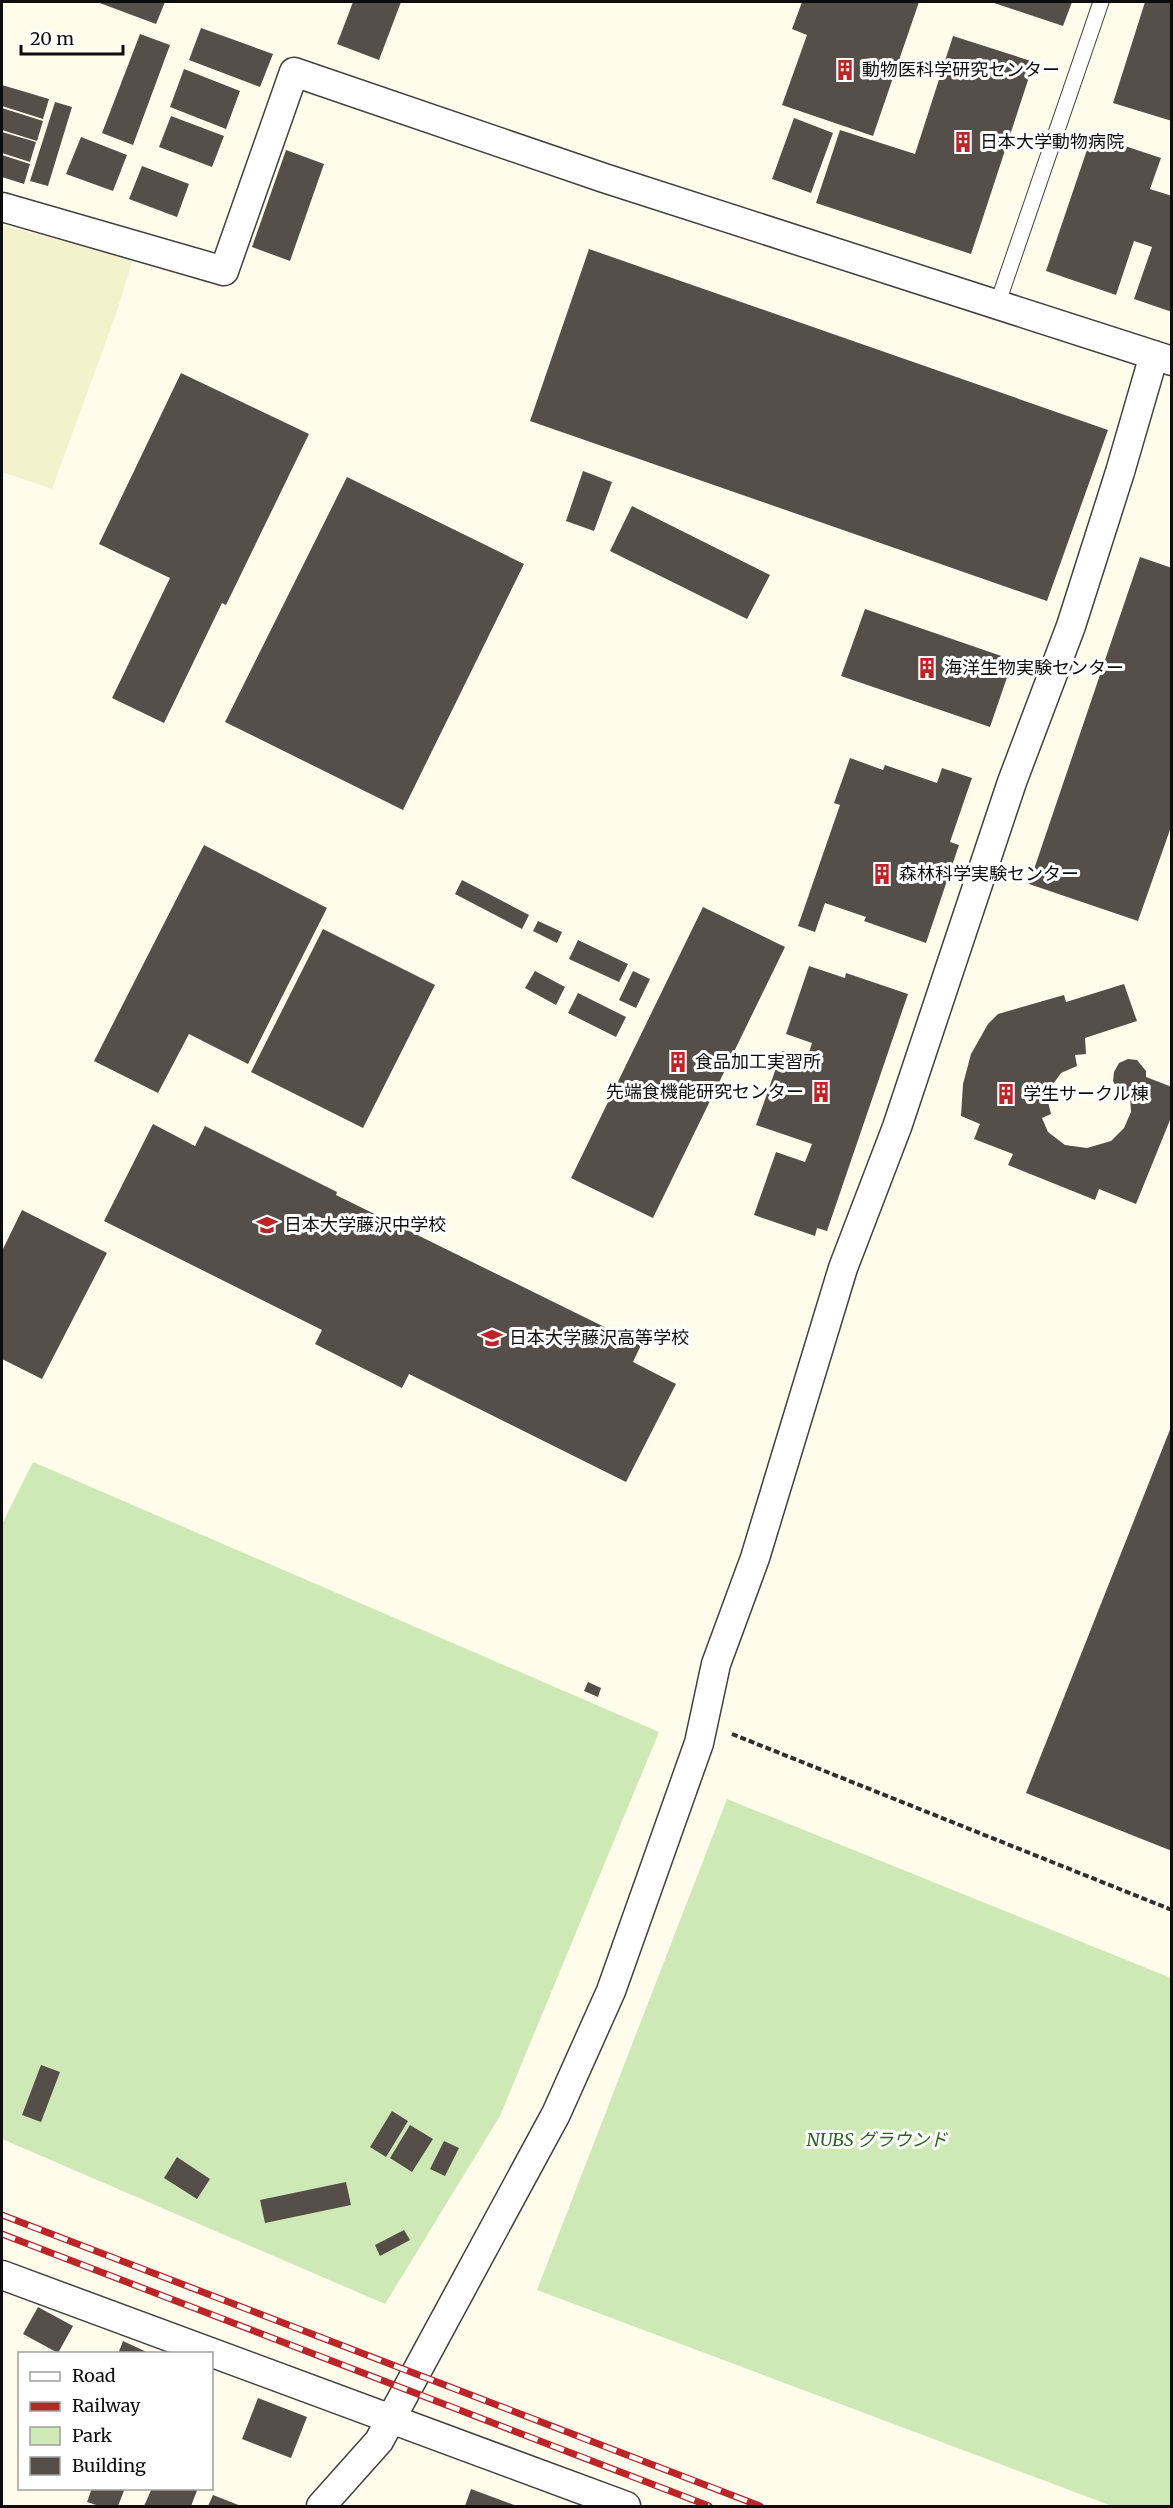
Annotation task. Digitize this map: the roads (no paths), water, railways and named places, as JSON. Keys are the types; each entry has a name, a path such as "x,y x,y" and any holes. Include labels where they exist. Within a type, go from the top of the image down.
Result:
{"street":[{"path":"2,207 224,271 294,72 615,182 1163,358 1120,472 1071,626 1012,782 897,1127 843,1268 755,1558 716,1664 699,1743 611,1991 556,2114 505,2211 452,2302 391,2420 379,2441 321,2506"},
{"path":"2,2275 209,2352"},
{"path":"213,2354 626,2506"}],"lane":[{"path":"997,305 1101,2"}],"railway":[{"path":"2,2215 760,2506"},
{"path":"2,2234 709,2506"}],"place":[{"name":"動物医科学研究センター","path":"845,70"},
{"name":"日本大学動物病院","path":"963,142"},
{"name":"海洋生物実験センター","path":"927,668"},
{"name":"森林科学実験センター","path":"882,874"},
{"name":"食品加工実習所","path":"678,1062"},
{"name":"先端食機能研究センター","path":"821,1092"},
{"name":"学生サークル棟","path":"1006,1094"},
{"name":"日本大学藤沢中学校","path":"267,1225"},
{"name":"日本大学藤沢高等学校","path":"492,1338"}],"park label":[{"name":"NUBS グラウンド","path":"877,2140"}]}
